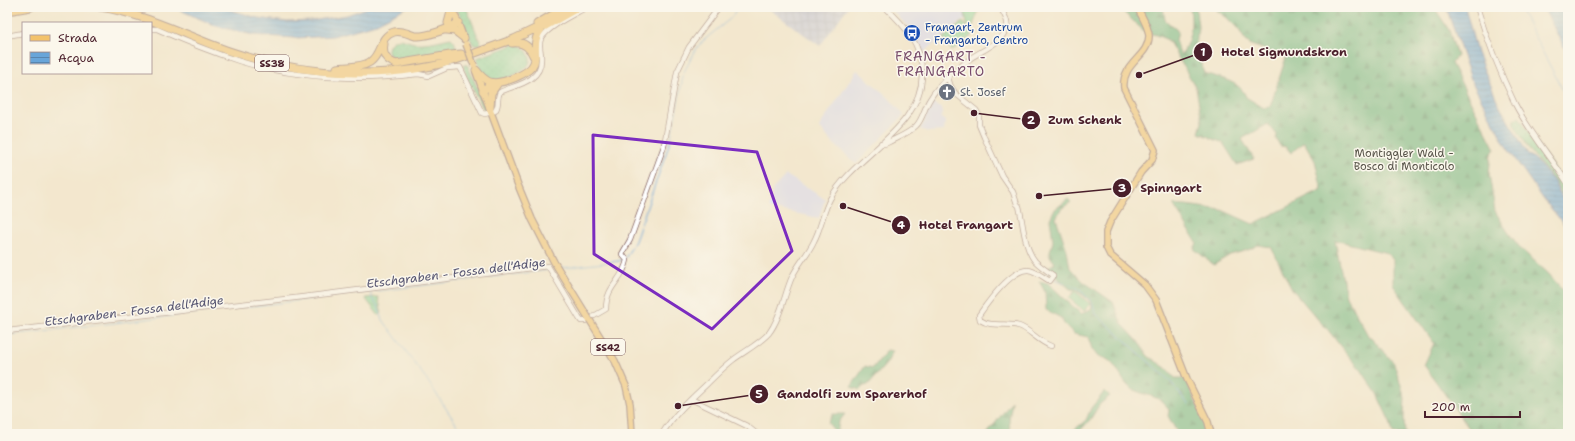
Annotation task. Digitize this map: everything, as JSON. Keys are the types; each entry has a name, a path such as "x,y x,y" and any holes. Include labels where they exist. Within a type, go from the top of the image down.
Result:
{"highway":[{"path":"7,11 31,7"},
{"name":"SS38","path":"100,7 137,15 244,56 298,68 334,72 405,70 452,61 464,56"},
{"name":"SS38","path":"122,7 155,17 209,39 252,54 297,64 337,68 390,67 413,65 464,56"},
{"path":"445,28 452,7"},
{"path":"475,53 514,39 575,7"},
{"path":"483,91 489,91 496,84 526,74 533,65 535,41 542,28 579,7"},
{"path":"475,53 519,33 564,8"},
{"path":"337,68 362,66 369,63 377,55 387,36 393,32 399,31 417,36 445,28 454,21 458,22"},
{"path":"445,28 455,31 465,41"},
{"path":"387,36 383,52 387,59 396,64 450,55 464,56"},
{"path":"475,53 517,42 527,46 534,58"},
{"path":"475,68 487,80 496,84"},
{"path":"491,110 490,97 496,84"}],"main road":[{"name":"SS42","path":"452,7 526,206 554,262 602,337 626,386 630,404 632,434"},
{"path":"1137,7 1148,31 1148,43 1144,51 1126,72 1124,78 1124,88 1155,150 1152,160 1141,172 1109,225 1105,239 1106,247 1110,255 1145,285 1156,300 1187,379 1208,422 1211,434"}],"street":[{"path":"152,29 157,29 189,43 241,62 298,74 353,78 418,74 428,76 447,68 460,67 482,113 498,106 498,96 500,92 526,82 536,74 541,66 540,43 544,35 554,27 587,7"},
{"path":"594,316 606,308 608,294 624,271 626,260 622,254 630,240 664,146 677,72 689,47 719,7"},
{"path":"662,434 671,421 691,399 732,360 758,343 768,334 774,325 793,276 814,241 830,198 844,179 910,113 918,97 922,79 922,64 916,42 907,29 885,7"},
{"path":"881,143 887,143 915,127 922,118 933,93 972,58 993,45 1004,34 1008,26 1008,22 1000,7"},
{"path":"1477,7 1490,46 1516,105 1540,145 1568,184"},
{"path":"7,36 22,33"},
{"path":"948,78 951,87 956,94 979,114 979,125 983,135 1002,176 1013,192 1019,206 1027,243 1032,257 1053,275 1052,279 1030,269 1016,273 1001,288 979,315 980,320 987,324 1020,326 1044,344 1051,346"},
{"path":"7,331 303,297 548,266 553,272 578,318 581,321 586,322"},
{"path":"691,399 748,426 757,434"}],"highlighted area":[{"path":"593,135 757,152 792,251 712,329 594,254"}],"shaded area":[{"path":"766,7 848,7 820,46"},
{"path":"895,7 964,7 966,18 922,54 920,45 913,31 892,11"},
{"path":"857,70 888,97 904,115 856,164 833,143 819,127"},
{"path":"932,102 942,109 943,114 941,118 945,121 944,131 928,132 920,129 925,120 923,118 929,104"},
{"path":"786,175 825,199 819,218 769,208 773,189"}],"green space":[{"path":"456,7 466,7 481,44 473,45"},
{"path":"964,7 980,7 972,28 967,25"},
{"name":"Montiggler Wald - Bosco di Monticolo","path":"1118,7 1163,7 1165,20 1178,32 1176,40 1180,54 1184,52 1189,39 1191,22 1190,7 1196,7 1198,27 1196,49 1204,73 1229,81 1239,87 1246,97 1264,108 1270,107 1286,57 1251,45 1226,17 1212,7 1294,7 1304,11 1310,7 1434,7 1449,30 1457,56 1451,63 1495,149 1491,154 1489,173 1495,211 1521,249 1548,273 1568,296 1568,434 1473,434 1424,365 1434,343 1393,285 1393,260 1387,253 1335,240 1346,296 1369,337 1372,338 1394,363 1405,398 1405,434 1393,434 1390,422 1377,394 1362,371 1292,289 1271,247 1258,245 1248,250 1230,255 1214,265 1194,249 1197,243 1173,204 1222,210 1253,224 1322,190 1315,161 1304,142 1291,153 1286,147 1280,146 1276,139 1277,135 1268,124 1242,139 1254,159 1237,165 1223,143 1199,133 1202,122 1196,88 1168,40 1146,33"},
{"path":"963,22 973,35 952,51 943,38"},
{"path":"451,38 457,49 400,61 390,56 388,52 391,43 398,39 413,43 420,43"},
{"path":"516,44 523,47 528,53 530,59 526,68 515,75 503,79 496,80 486,78 481,71 477,58"},
{"path":"467,64 486,108 484,110 467,79 463,66"},
{"path":"1519,117 1568,188 1568,202 1556,183 1529,149 1514,124 1514,120"},
{"path":"1068,199 1071,202 1062,208 1056,218 1067,250 1070,268 1084,282 1113,302 1122,324 1137,340 1148,356 1166,368 1175,378 1185,378 1209,434 1178,434 1168,416 1169,409 1160,400 1135,391 1128,386 1112,363 1098,357 1092,349 1088,337 1074,334 1064,324 1061,318 1046,310 1045,292 1039,281 1048,283 1081,314 1091,309 1092,305 1088,299 1076,290 1070,289 1047,268 1055,263 1049,255 1053,241 1050,219 1054,210"},
{"path":"1075,291 1090,304 1084,311 1069,298"},
{"path":"378,297 382,313 379,316 365,298"},
{"path":"887,350 893,351 887,363 868,385 864,386 860,390 851,387 865,366 873,368"},
{"path":"1105,391 1110,396 1100,404 1090,420 1077,434 1069,434 1086,420 1091,408"},
{"path":"1012,401 1009,420 1010,430 1008,434 987,434"},
{"path":"833,414 845,414 839,422 837,434 828,423"}],"water":[{"path":"173,7 221,7 258,18 287,22 311,21 347,15 369,7 407,7 373,25 333,36 295,38 253,35 216,26"},
{"path":"1446,7 1465,7 1477,53 1500,107 1528,154 1536,160 1555,183 1558,191 1568,206 1568,229 1544,200 1506,146 1472,82"},
{"path":"1543,7 1568,7 1568,55"}],"waterway":[{"name":"Etschgraben - Fossa dell'Adige","path":"626,257 635,241 670,142 684,72 696,49 704,40 731,18 739,7"},
{"path":"1519,7 1568,100"},
{"name":"Etschgraben - Fossa dell'Adige","path":"562,268 619,261 623,259"},
{"name":"Etschgraben - Fossa dell'Adige","path":"7,335 549,270"},
{"path":"1046,273 1051,277"},
{"path":"1054,279 1078,288 1092,302 1096,314 1170,381 1188,404"},
{"path":"371,293 372,299 378,306 383,320 427,380 463,434"}],"place":[{"name":"Frangart, Zentrum - Frangarto, Centro","path":"912,33"},
{"name":"Hotel Sigmundskron","path":"1139,75"},
{"name":"St. Josef","path":"947,92"},
{"name":"Zum Schenk","path":"974,113"},
{"name":"Spinngart","path":"1039,196"},
{"name":"Hotel Frangart","path":"843,206"},
{"name":"Gandolfi zum Sparerhof","path":"678,406"}],"district":[{"name":"FRANGART - FRANGARTO","path":"941,64"}]}
